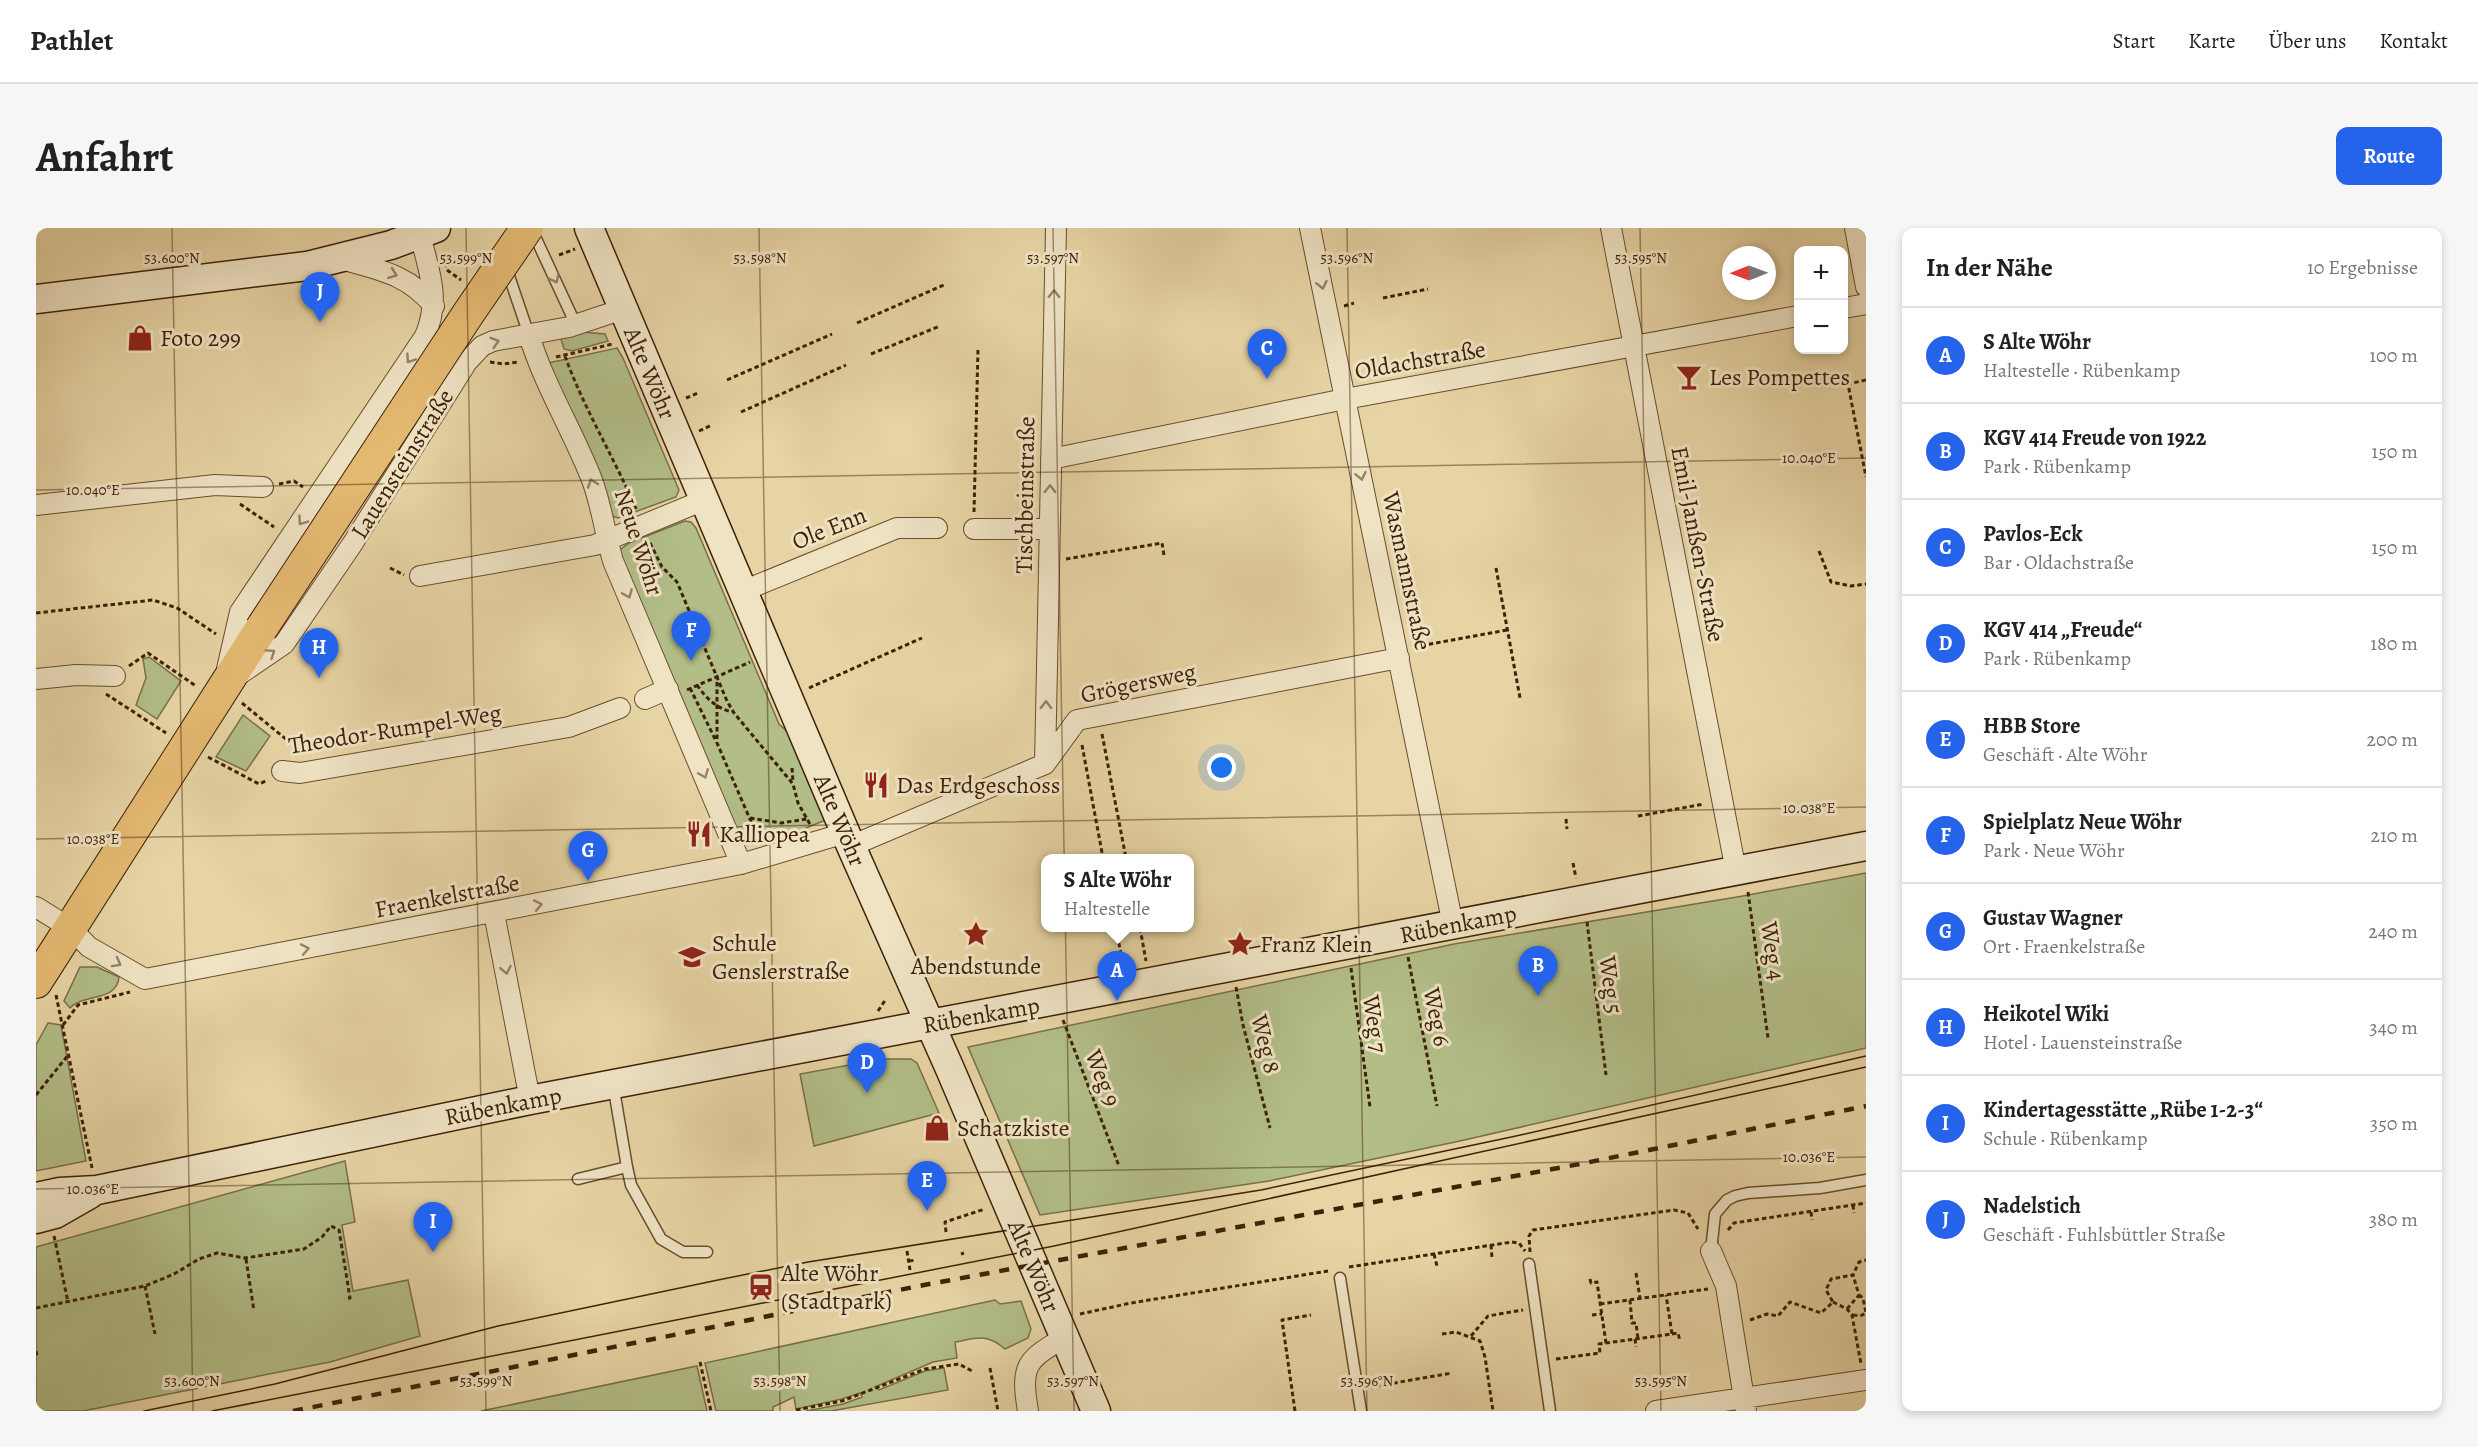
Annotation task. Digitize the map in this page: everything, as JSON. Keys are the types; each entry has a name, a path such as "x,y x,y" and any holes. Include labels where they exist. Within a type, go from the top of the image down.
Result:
{"main road":[{"name":"Lauensteinstraße","path":"43,971 219,693 468,314 529,228"}],"street":[{"name":"Tischbeinstraße","path":"1045,764 1056,228"},
{"name":"Wasmannstraße","path":"1310,228 1454,925"},
{"name":"Emil-Janßen-Straße","path":"1611,228 1722,801 1740,870"},
{"path":"1855,228 1866,287"},
{"path":"36,299 251,274 341,259 428,231"},
{"name":"Lauensteinstraße","path":"219,693 240,612 425,336 434,306 429,270 428,231"},
{"name":"Alte Wöhr","path":"591,235 788,698 839,840 930,1024 1096,1411"},
{"path":"341,259 406,280 422,290 434,306"},
{"path":"1848,307 1866,304"},
{"name":"Lauensteinstraße","path":"219,693 284,644 353,543 467,362 482,346 493,341 576,325 623,309"},
{"name":"Oldachstraße","path":"1051,459 1345,399 1794,317"},
{"name":"Neue Wöhr","path":"529,335 591,479 602,510 613,561 676,691 741,864"},
{"path":"36,505 215,485 263,487"},
{"path":"420,576 585,547 704,500"},
{"name":"Ole Enn","path":"743,591 897,528 937,528"},
{"path":"974,529 1050,529"},
{"name":"Grögersweg","path":"1045,764 1077,720 1398,654"},
{"path":"36,679 76,675 116,676"},
{"path":"645,699 676,691"},
{"name":"Theodor-Rumpel-Weg","path":"282,771 300,773 569,727 620,708"},
{"path":"839,840 1045,764"},
{"name":"Fraenkelstraße","path":"145,979 766,859 839,840"},
{"name":"Rübenkamp","path":"42,1210 97,1190 530,1100 1866,846"},
{"path":"36,907 70,928 89,947 145,979"},
{"path":"494,913 530,1100"},
{"path":"1711,1251 1726,1286 1745,1404"},
{"path":"1028,1411 1025,1378 1031,1360 1065,1337"},
{"path":"1656,1411 1745,1404 1865,1380"}],"lane":[{"path":"529,228 576,325"},
{"path":"483,318 473,288 509,276 529,335"},
{"path":"613,1084 631,1185 661,1239 683,1252 707,1252"},
{"path":"578,1179 627,1167"},
{"path":"1711,1251 1715,1214 1727,1200 1735,1196 1820,1188 1866,1180"},
{"path":"1529,1264 1550,1411"},
{"path":"1340,1278 1361,1411"}],"path":[{"path":"546,261 591,235"},
{"path":"429,270 440,268 454,273 473,288"},
{"path":"857,323 944,285"},
{"path":"1383,298 1428,289"},
{"path":"871,354 940,326"},
{"path":"727,380 832,334"},
{"path":"974,529 978,349"},
{"path":"565,356 575,384 621,474 662,567 677,582 716,678 734,713 793,784 798,803 807,819 839,840"},
{"path":"741,412 846,365"},
{"path":"1866,380 1848,384 1866,477"},
{"path":"263,487 294,481 318,497"},
{"path":"215,485 225,495 290,538"},
{"path":"1049,562 1162,543 1164,555"},
{"path":"1819,551 1831,582 1851,586 1866,584"},
{"path":"1496,568 1520,698"},
{"path":"36,613 153,600 177,608 232,645"},
{"path":"1398,654 1507,630"},
{"path":"788,698 922,638"},
{"path":"116,676 148,653 219,693 322,769"},
{"path":"766,859 717,743 676,691 716,678 769,653"},
{"path":"716,678 717,743"},
{"path":"697,685 704,696 717,706 734,713"},
{"path":"106,694 185,745"},
{"path":"1099,716 1125,854"},
{"path":"1077,720 1101,854"},
{"name":"Theodor-Rumpel-Weg","path":"185,745 259,784 276,777 282,771"},
{"path":"1638,816 1722,801"},
{"path":"750,818 781,823 807,819"},
{"path":"1566,819 1567,829"},
{"name":"Weg 4","path":"1740,870 1768,1038"},
{"name":"Weg 5","path":"1584,900 1606,1074"},
{"path":"1117,932 1123,965"},
{"path":"1141,932 1150,983"},
{"name":"Weg 6","path":"1404,934 1437,1106"},
{"name":"Weg 7","path":"1348,945 1370,1107"},
{"name":"Weg 8","path":"1233,967 1243,1025 1270,1128"},
{"path":"43,971 63,1025 97,1190"},
{"path":"63,1025 78,1005 140,989 145,979"},
{"path":"890,1007 886,999 894,997"},
{"name":"Weg 9","path":"1057,1001 1119,1166"},
{"path":"36,1095 69,1054"},
{"path":"946,1232 945,1222 1007,1202"},
{"path":"1529,1264 1529,1236 1533,1230 1674,1210 1689,1213 1711,1251 1734,1223 1866,1203"},
{"path":"1853,1205 1854,1213"},
{"path":"42,1210 54,1234 68,1302"},
{"path":"1811,1212 1812,1220"},
{"path":"36,1308 145,1286 174,1274 199,1259 217,1253 246,1258 304,1249 322,1237 331,1226 339,1230 350,1298 345,1299"},
{"path":"1096,1311 1131,1303 1491,1245 1519,1243 1525,1249 1529,1264"},
{"path":"1491,1245 1492,1258"},
{"path":"907,1251 910,1270"},
{"path":"1434,1254 1437,1266"},
{"path":"246,1258 254,1311"},
{"path":"909,1261 916,1260"},
{"path":"1852,1315 1860,1316 1866,1313 1863,1298 1859,1295 1853,1275 1859,1262 1866,1260"},
{"path":"1636,1273 1640,1299"},
{"path":"1853,1275 1831,1279 1826,1290 1833,1302 1847,1309 1852,1315 1865,1380"},
{"path":"1590,1279 1591,1283 1597,1282 1606,1343"},
{"path":"145,1286 155,1334"},
{"path":"1600,1304 1726,1286"},
{"path":"1666,1295 1672,1334"},
{"path":"1847,1309 1859,1295"},
{"path":"1629,1300 1632,1323 1636,1323 1636,1347"},
{"path":"1732,1323 1753,1320 1767,1314 1778,1316 1790,1302 1821,1313 1833,1302"},
{"path":"1471,1336 1488,1316 1536,1308"},
{"path":"1592,1315 1602,1314"},
{"path":"1295,1411 1282,1320 1311,1315"},
{"path":"1442,1334 1456,1332 1480,1341 1493,1411"},
{"path":"1543,1361 1600,1353 1599,1344 1678,1333 1680,1341"},
{"path":"36,1351 37,1356"},
{"path":"700,1362 711,1411"},
{"path":"796,1410 842,1401 925,1369 959,1364 972,1371"},
{"path":"990,1368 998,1411"},
{"path":"1358,1390 1452,1373"}],"green space":[{"path":"582,332 605,334 608,341 572,351 564,349 560,336"},
{"path":"617,348 679,490 676,497 618,518 608,515 548,363"},
{"path":"685,521 691,522 696,528 779,724 793,737 826,820 792,834 761,838 736,831 619,559 620,550 629,543"},
{"path":"149,657 181,681 157,719 136,705 146,678 143,659"},
{"path":"243,715 270,736 246,771 216,757"},
{"path":"1866,873 1866,1048 1460,1141 1269,1181 1040,1215 968,1047 1454,944"},
{"path":"80,967 97,967 119,977 117,985 106,994 83,1000 70,1008 64,1001"},
{"path":"48,1023 61,1025 86,1161 36,1171 36,1045"},
{"path":"882,1059 911,1059 917,1063 939,1113 814,1146 800,1074"},
{"path":"345,1161 355,1222 342,1225 353,1291 408,1280 420,1336 330,1362 83,1411 36,1411 36,1247"},
{"path":"995,1300 1000,1304 1021,1301 1031,1329 1028,1338 1005,1349 993,1341 982,1338 955,1342 957,1358 933,1362 875,1387 879,1390 925,1371 944,1368 948,1390 831,1411 806,1411 843,1404 862,1397 860,1393 796,1409 794,1397 773,1407 773,1411 716,1411 705,1363"},
{"path":"697,1366 707,1411 481,1411"}],"tram line":[{"path":"144,1411 275,1384 498,1326 718,1280 808,1262 1261,1190 1516,1136 1866,1056"},
{"path":"212,1411 1054,1246 1866,1067"}],"railway":[{"path":"293,1411 924,1285 1580,1164 1866,1106"}],"place":[{"name":"Nadelstich","path":"320,322"},
{"name":"Foto 299","path":"140,338"},
{"name":"Les Pompettes","path":"1689,377"},
{"name":"Pavlos-Eck","path":"1267,379"},
{"name":"Spielplatz Neue Wöhr","path":"691,661"},
{"name":"Heikotel Wiki","path":"319,678"},
{"name":"Das Erdgeschoss","path":"876,785"},
{"name":"Kalliopea","path":"699,834"},
{"name":"Gustav Wagner","path":"588,881"},
{"name":"Abendstunde","path":"976,934"},
{"name":"Franz Klein","path":"1240,944"},
{"name":"Schule Genslerstraße","path":"692,957"},
{"name":"KGV 414 Freude von 1922","path":"1538,996"},
{"name":"S Alte Wöhr","path":"1117,1001"},
{"name":"KGV 414 „Freude“","path":"867,1093"},
{"name":"Schatzkiste","path":"937,1128"},
{"name":"HBB Store","path":"927,1211"},
{"name":"Kindertagesstätte „Rübe 1-2-3“","path":"433,1252"},
{"name":"Alte Wöhr (Stadtpark)","path":"761,1287"}]}
